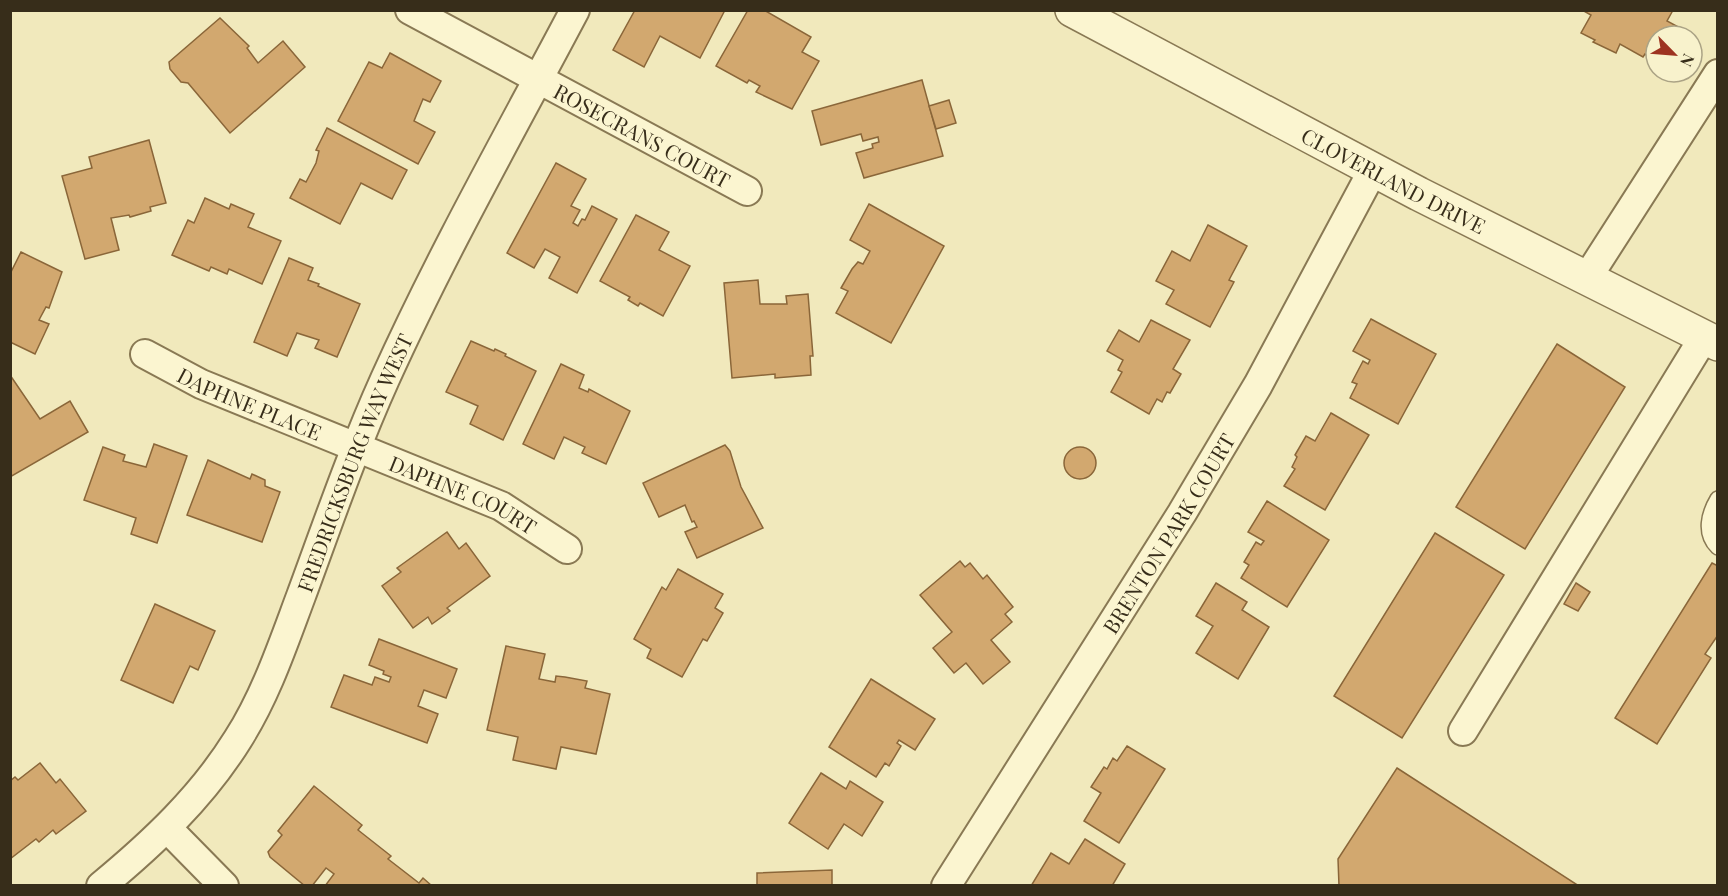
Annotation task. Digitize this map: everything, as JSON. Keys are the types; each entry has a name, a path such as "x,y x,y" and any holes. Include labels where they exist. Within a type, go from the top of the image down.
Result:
{"street":[{"name":"ROSECRANS COURT","path":"410,10 747,191"},
{"name":"FREDRICKSBURG WAY WEST","path":"100,885 167,828 217,769 251,718 275,666 356,448 424,293 575,10"},
{"name":"CLOVERLAND DRIVE","path":"1072,10 1373,170 1711,341"},
{"path":"1587,278 1718,74"},
{"name":"BRENTON PARK COURT","path":"946,885 1193,494 1258,385 1373,170"},
{"path":"1463,731 1711,341"},
{"name":"DAPHNE PLACE","path":"145,354 201,384 356,448"},
{"name":"DAPHNE COURT","path":"356,448 501,506 567,549"},
{"path":"167,828 224,885"}],"lane":[{"path":"1718,499 1709,520 1712,541 1718,547"}],"building":[{"path":"635,10 725,10 700,58 660,36 644,67 613,50"},
{"path":"748,10 764,10 811,37 802,52 819,61 792,109 756,92 760,86 749,80 747,83 716,66"},
{"path":"1582,10 1670,10 1672,12 1667,21 1673,24 1644,24 1643,57 1620,44 1616,53 1593,42 1595,40 1581,33 1591,15"},
{"path":"220,18 249,46 247,48 258,63 283,41 305,67 230,133 188,83 181,82 170,69 169,62"},
{"path":"390,53 441,81 430,102 423,99 414,121 435,132 418,164 338,121 369,62 382,68"},
{"path":"922,80 943,156 864,178 856,153 873,148 872,144 879,142 878,137 863,141 861,134 821,145 812,111"},
{"path":"949,100 956,123 936,129 929,106"},
{"path":"327,128 407,170 392,199 361,183 340,224 290,198 300,179 306,182 316,163 319,151 316,150"},
{"path":"149,140 166,203 150,207 151,211 130,217 129,215 111,218 119,250 85,259 62,176 92,168 89,157"},
{"path":"556,163 586,179 571,206 580,210 573,223 578,226 582,219 585,220 592,206 617,219 577,293 549,278 560,257 545,249 534,268 507,253"},
{"path":"205,198 229,209 231,204 254,214 248,227 281,241 262,284 229,269 227,274 211,267 209,271 172,255 188,220 194,223"},
{"path":"869,204 944,246 891,343 836,313 848,291 841,288 852,269 858,262 863,264 870,251 850,240"},
{"path":"636,215 669,232 659,250 690,266 663,316 640,303 638,306 628,300 630,297 600,281"},
{"path":"1208,225 1247,246 1229,280 1234,282 1210,327 1166,304 1174,290 1156,281 1172,251 1190,261"},
{"path":"21,252 62,272 49,308 46,307 39,320 49,324 35,354 10,342 10,274"},
{"path":"289,258 313,268 308,280 360,304 337,357 315,348 319,340 297,333 287,356 254,342"},
{"path":"758,280 760,304 787,304 786,296 808,294 813,356 810,356 811,375 775,378 775,374 732,378 724,283"},
{"path":"1371,319 1436,354 1398,424 1350,398 1357,384 1352,382 1363,361 1368,364 1370,360 1353,351"},
{"path":"1151,320 1190,340 1173,369 1181,374 1170,393 1167,392 1162,402 1157,399 1149,414 1111,392 1122,372 1118,370 1123,360 1107,351 1119,330 1139,342"},
{"path":"471,341 506,354 505,356 536,371 503,440 470,424 478,406 446,392"},
{"path":"1557,344 1625,387 1525,549 1456,507"},
{"path":"561,364 584,375 579,388 588,392 589,389 630,411 606,464 582,453 585,447 564,437 554,459 523,444"},
{"path":"10,375 40,419 70,401 88,432 10,477"},
{"path":"1331,413 1369,435 1325,510 1284,486 1295,469 1292,467 1297,457 1295,455 1306,436 1315,441"},
{"path":"154,444 187,456 157,543 131,534 136,518 84,500 103,447 125,455 123,461 146,467"},
{"path":"725,445 730,451 741,487 763,528 697,558 685,532 697,527 694,521 692,522 685,505 659,517 643,483"},
{"path":"1080,447 1091,452 1096,463 1091,474 1080,479 1069,474 1064,463 1069,452"},
{"path":"208,460 250,479 252,474 265,480 265,486 280,492 262,542 187,515"},
{"path":"1267,501 1329,540 1287,607 1241,578 1249,565 1244,562 1256,542 1261,545 1264,541 1248,532"},
{"path":"447,532 459,549 466,543 490,576 447,608 450,611 432,624 428,617 413,628 382,586 401,572 397,568"},
{"path":"1435,533 1504,575 1402,738 1334,696"},
{"path":"960,561 965,567 970,563 983,579 987,575 1013,607 1005,614 1012,622 991,640 1010,662 983,684 966,663 954,673 933,648 952,632 920,595"},
{"path":"1712,563 1718,566 1718,635 1705,654 1711,658 1657,744 1615,718"},
{"path":"678,569 723,594 715,608 723,613 707,641 703,639 682,677 647,658 651,649 634,639 662,587 666,590"},
{"path":"1216,583 1247,602 1242,610 1269,627 1238,679 1196,653 1213,626 1196,616"},
{"path":"1576,583 1590,592 1578,611 1564,604"},
{"path":"155,604 215,631 198,670 190,666 173,703 121,680"},
{"path":"379,639 457,669 446,698 424,690 418,706 438,714 427,743 331,707 344,675 372,685 375,677 389,682 391,677 383,674 384,671 369,665"},
{"path":"506,646 545,654 539,679 555,682 556,676 587,681 585,688 610,694 596,754 561,747 556,769 513,760 518,737 487,730"},
{"path":"871,679 935,719 915,750 899,740 897,743 901,746 889,766 885,763 876,777 829,747"},
{"path":"1127,746 1165,769 1119,843 1084,821 1101,793 1091,787 1104,767 1107,769 1113,758 1117,761"},
{"path":"40,763 56,783 60,779 86,811 56,834 53,830 39,842 36,839 10,859 10,781 15,777 18,780"},
{"path":"1397,768 1579,886 1339,886 1338,859"},
{"path":"821,773 846,789 850,781 883,802 862,836 844,824 828,849 789,823"},
{"path":"314,786 362,825 358,830 391,856 388,859 419,883 423,878 432,886 325,886 334,874 326,868 312,886 305,886 270,857 268,852 282,835 278,831"},
{"path":"1085,839 1125,864 1112,886 1031,886 1051,853 1069,864"},
{"path":"832,870 832,886 757,886 757,873"}]}
